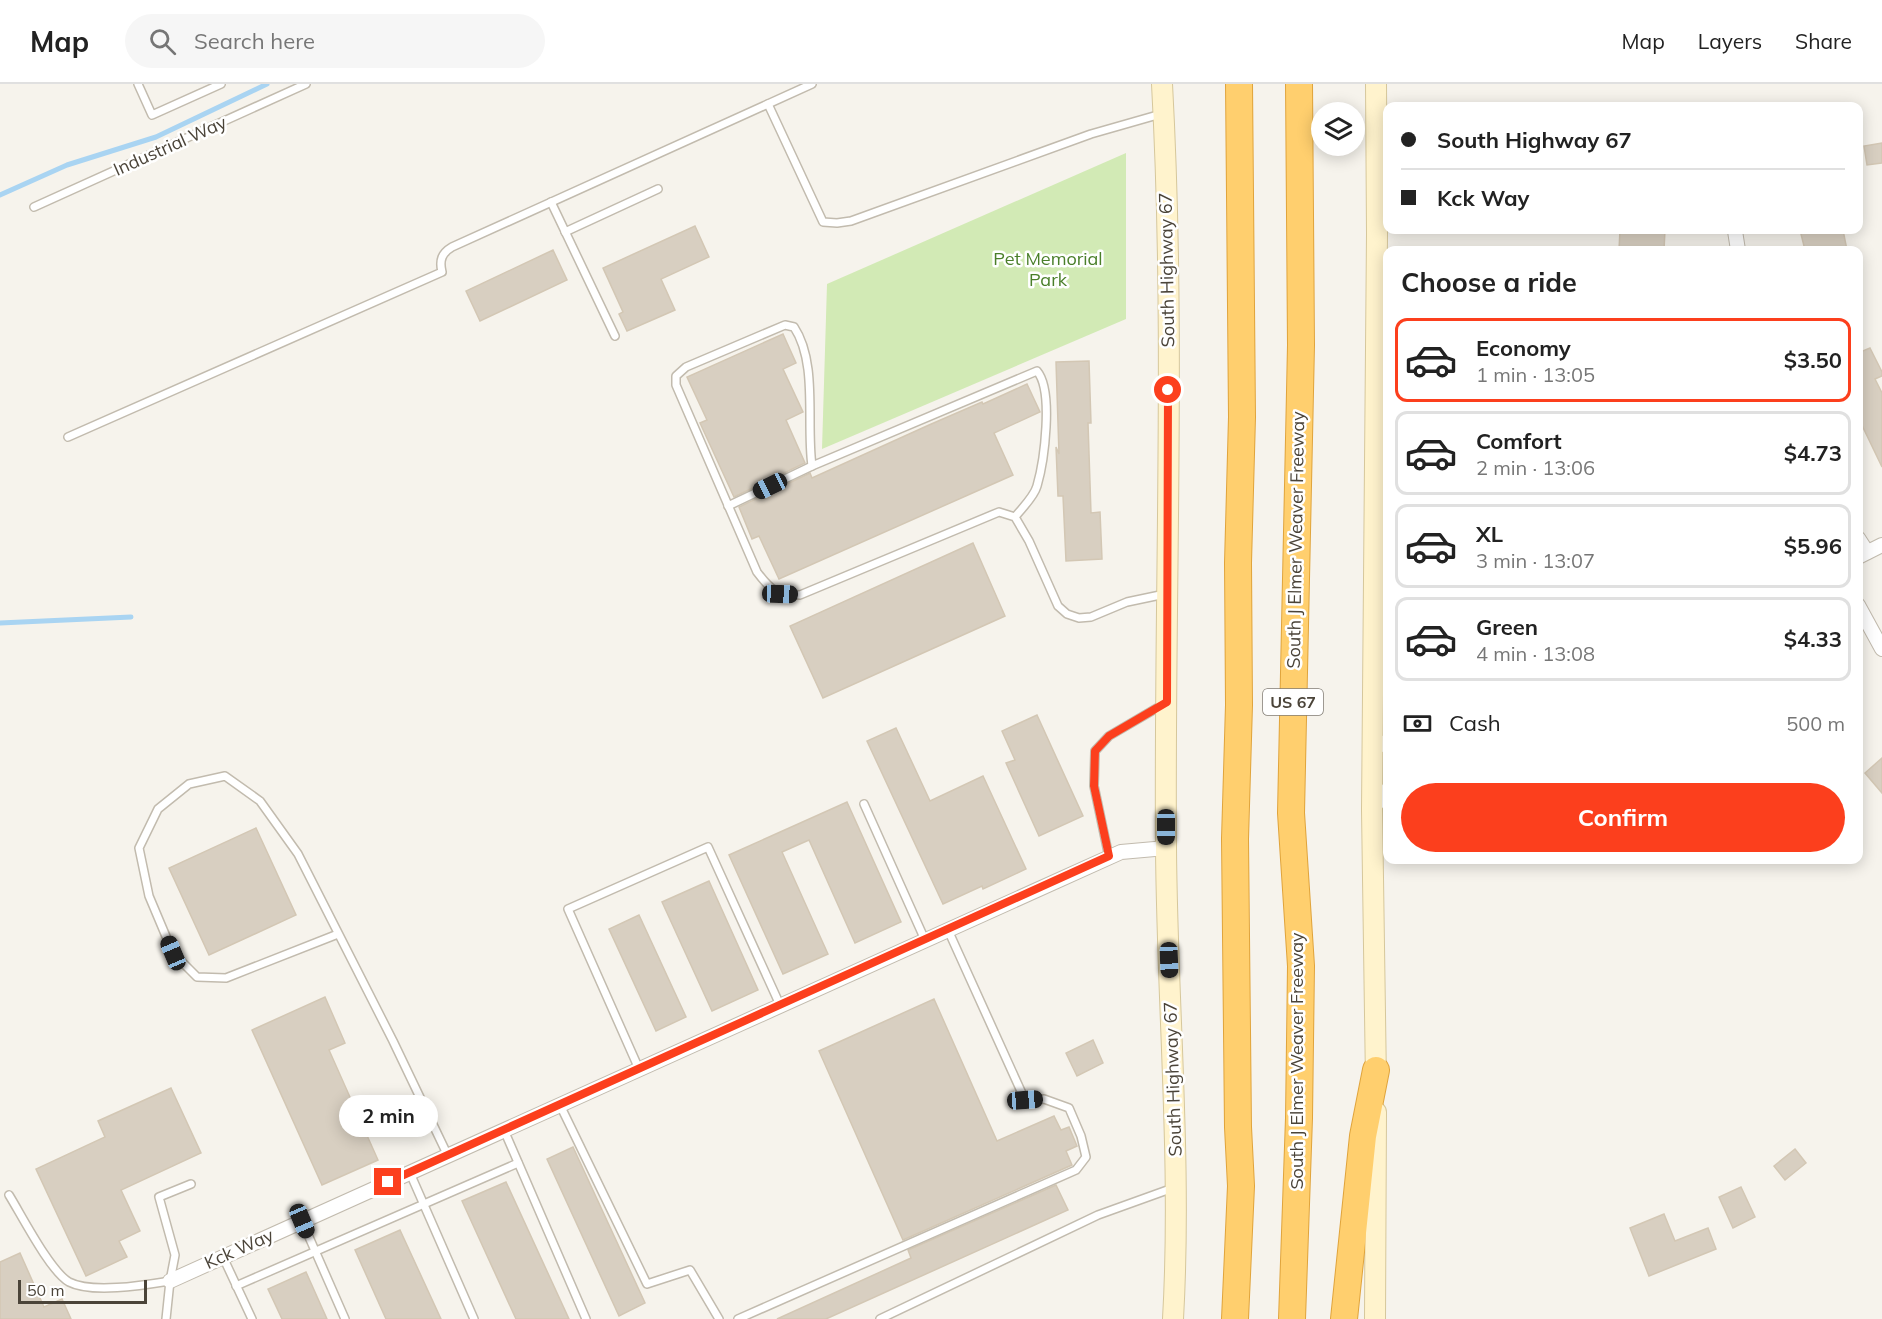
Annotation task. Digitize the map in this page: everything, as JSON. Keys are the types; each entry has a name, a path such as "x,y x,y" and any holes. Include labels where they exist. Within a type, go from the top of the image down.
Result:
{"highway":[{"name":"US 67","path":"1235,1319 1241,1186 1238,1127 1235,839 1242,417 1239,84"},
{"name":"South J Elmer Weaver Freeway","path":"1292,1319 1299,1118 1301,966 1291,813 1301,345 1299,84"},
{"path":"1344,1319 1363,1136 1376,1070"}],"main road":[{"name":"South Highway 67","path":"1162,84 1169,413 1166,848 1175,1187 1173,1319"},
{"path":"1375,1319 1376,1070 1372,810 1381,743 1382,316 1376,84"}],"street":[{"path":"1863,554 1882,545"},
{"path":"1863,614 1882,649"},
{"path":"1372,810 1383,796"},
{"name":"Kck Way","path":"170,1281 1109,856 1121,852 1166,848"}],"lane":[{"path":"138,84 152,115 221,84"},
{"name":"Industrial Way","path":"34,207 306,84"},
{"path":"68,437 442,272 440,264 444,252 452,247 812,84"},
{"path":"768,104 823,222 837,223 852,221 1091,134 1164,114"},
{"path":"565,232 658,189"},
{"path":"550,202 615,336"},
{"path":"812,465 809,446 808,366 794,327 785,325 686,367 676,376 676,385 757,572 769,589 780,594 800,595 999,512 1015,517 1029,541 1058,606 1067,614 1079,618 1091,616 1127,602 1168,594"},
{"path":"728,506 812,465 1036,371 1042,377 1047,420 1036,489 1015,517"},
{"path":"1109,856 1094,786 1095,751 1109,736 1167,702"},
{"path":"338,934 226,978 197,977 173,953 149,896 139,848 158,809 189,783 225,776 260,801 298,854 393,1041 448,1156"},
{"path":"864,804 925,940"},
{"path":"639,1069 568,909 708,847 780,1005"},
{"path":"738,1319 1076,1170 1086,1157 1081,1136 1069,1108 1044,1099 1025,1100 948,930"},
{"path":"560,1105 647,1284 690,1270 719,1319"},
{"path":"504,1130 585,1319"},
{"path":"236,1286 518,1163"},
{"path":"410,1172 474,1319"},
{"path":"166,1319 175,1255 159,1197 191,1184"},
{"path":"880,1319 1098,1215 1175,1187"},
{"path":"9,1195 53,1266 68,1281 82,1286 136,1287 170,1281"},
{"path":"302,1221 345,1319"},
{"path":"223,1257 252,1319"}],"green space":[{"name":"Pet Memorial Park","path":"1126,153 1126,319 822,449 827,284"}],"building":[{"path":"1882,143 1882,163 1867,165 1864,146"},
{"path":"695,226 709,257 661,279 675,310 627,331 619,314 623,312 603,268"},
{"path":"1620,234 1665,234 1664,246 1619,246"},
{"path":"1801,234 1844,234 1846,246 1804,246"},
{"path":"553,250 567,280 480,321 466,291"},
{"path":"783,334 796,363 783,369 803,412 786,420 805,463 734,497 700,423 707,420 687,377"},
{"path":"1870,348 1882,372 1882,376 1875,379 1882,393 1882,467 1863,427 1863,351"},
{"path":"1089,361 1091,423 1088,423 1091,513 1100,512 1102,559 1066,561 1063,496 1058,496 1056,362"},
{"path":"1027,384 1040,412 994,433 1013,475 779,579 759,536 752,539 739,507 810,473 812,478"},
{"path":"973,543 1005,616 823,698 790,626"},
{"path":"1037,715 1083,816 1039,836 1006,763 1015,760 1002,731"},
{"path":"896,728 930,801 983,776 1026,869 943,904 867,741"},
{"path":"1882,758 1882,793 1865,773"},
{"path":"847,802 901,922 855,943 809,840 782,852 828,954 783,974 729,855"},
{"path":"256,828 296,915 209,955 169,868"},
{"path":"709,881 758,990 712,1011 662,902"},
{"path":"639,915 686,1017 656,1031 609,929"},
{"path":"325,997 345,1043 329,1050 378,1160 322,1185 252,1030"},
{"path":"934,999 997,1141 1054,1116 1061,1130 1069,1127 1077,1146 1066,1151 1072,1165 903,1240 819,1051"},
{"path":"1093,1040 1103,1063 1077,1076 1066,1053"},
{"path":"171,1088 201,1153 121,1190 140,1231 119,1241 127,1257 86,1276 36,1169 105,1137 98,1121"},
{"path":"573,1147 645,1303 619,1316 547,1159"},
{"path":"1795,1149 1806,1163 1785,1180 1774,1166"},
{"path":"506,1182 569,1319 516,1319 462,1201"},
{"path":"1056,1185 1068,1210 826,1319 777,1319 911,1258 908,1250"},
{"path":"1741,1187 1755,1217 1733,1228 1719,1197"},
{"path":"1664,1214 1675,1241 1708,1228 1716,1249 1649,1276 1630,1228"},
{"path":"400,1230 441,1319 386,1319 355,1250"},
{"path":"20,1253 44,1307 62,1299 71,1319 0,1319 0,1262"},
{"path":"306,1272 327,1319 282,1319 268,1289"}],"waterway":[{"path":"0,195 67,165 156,137 267,84"},
{"path":"0,623 131,617"}],"route":[{"path":"388,1182 1109,856 1094,786 1095,751 1109,736 1167,702 1168,390"}]}
